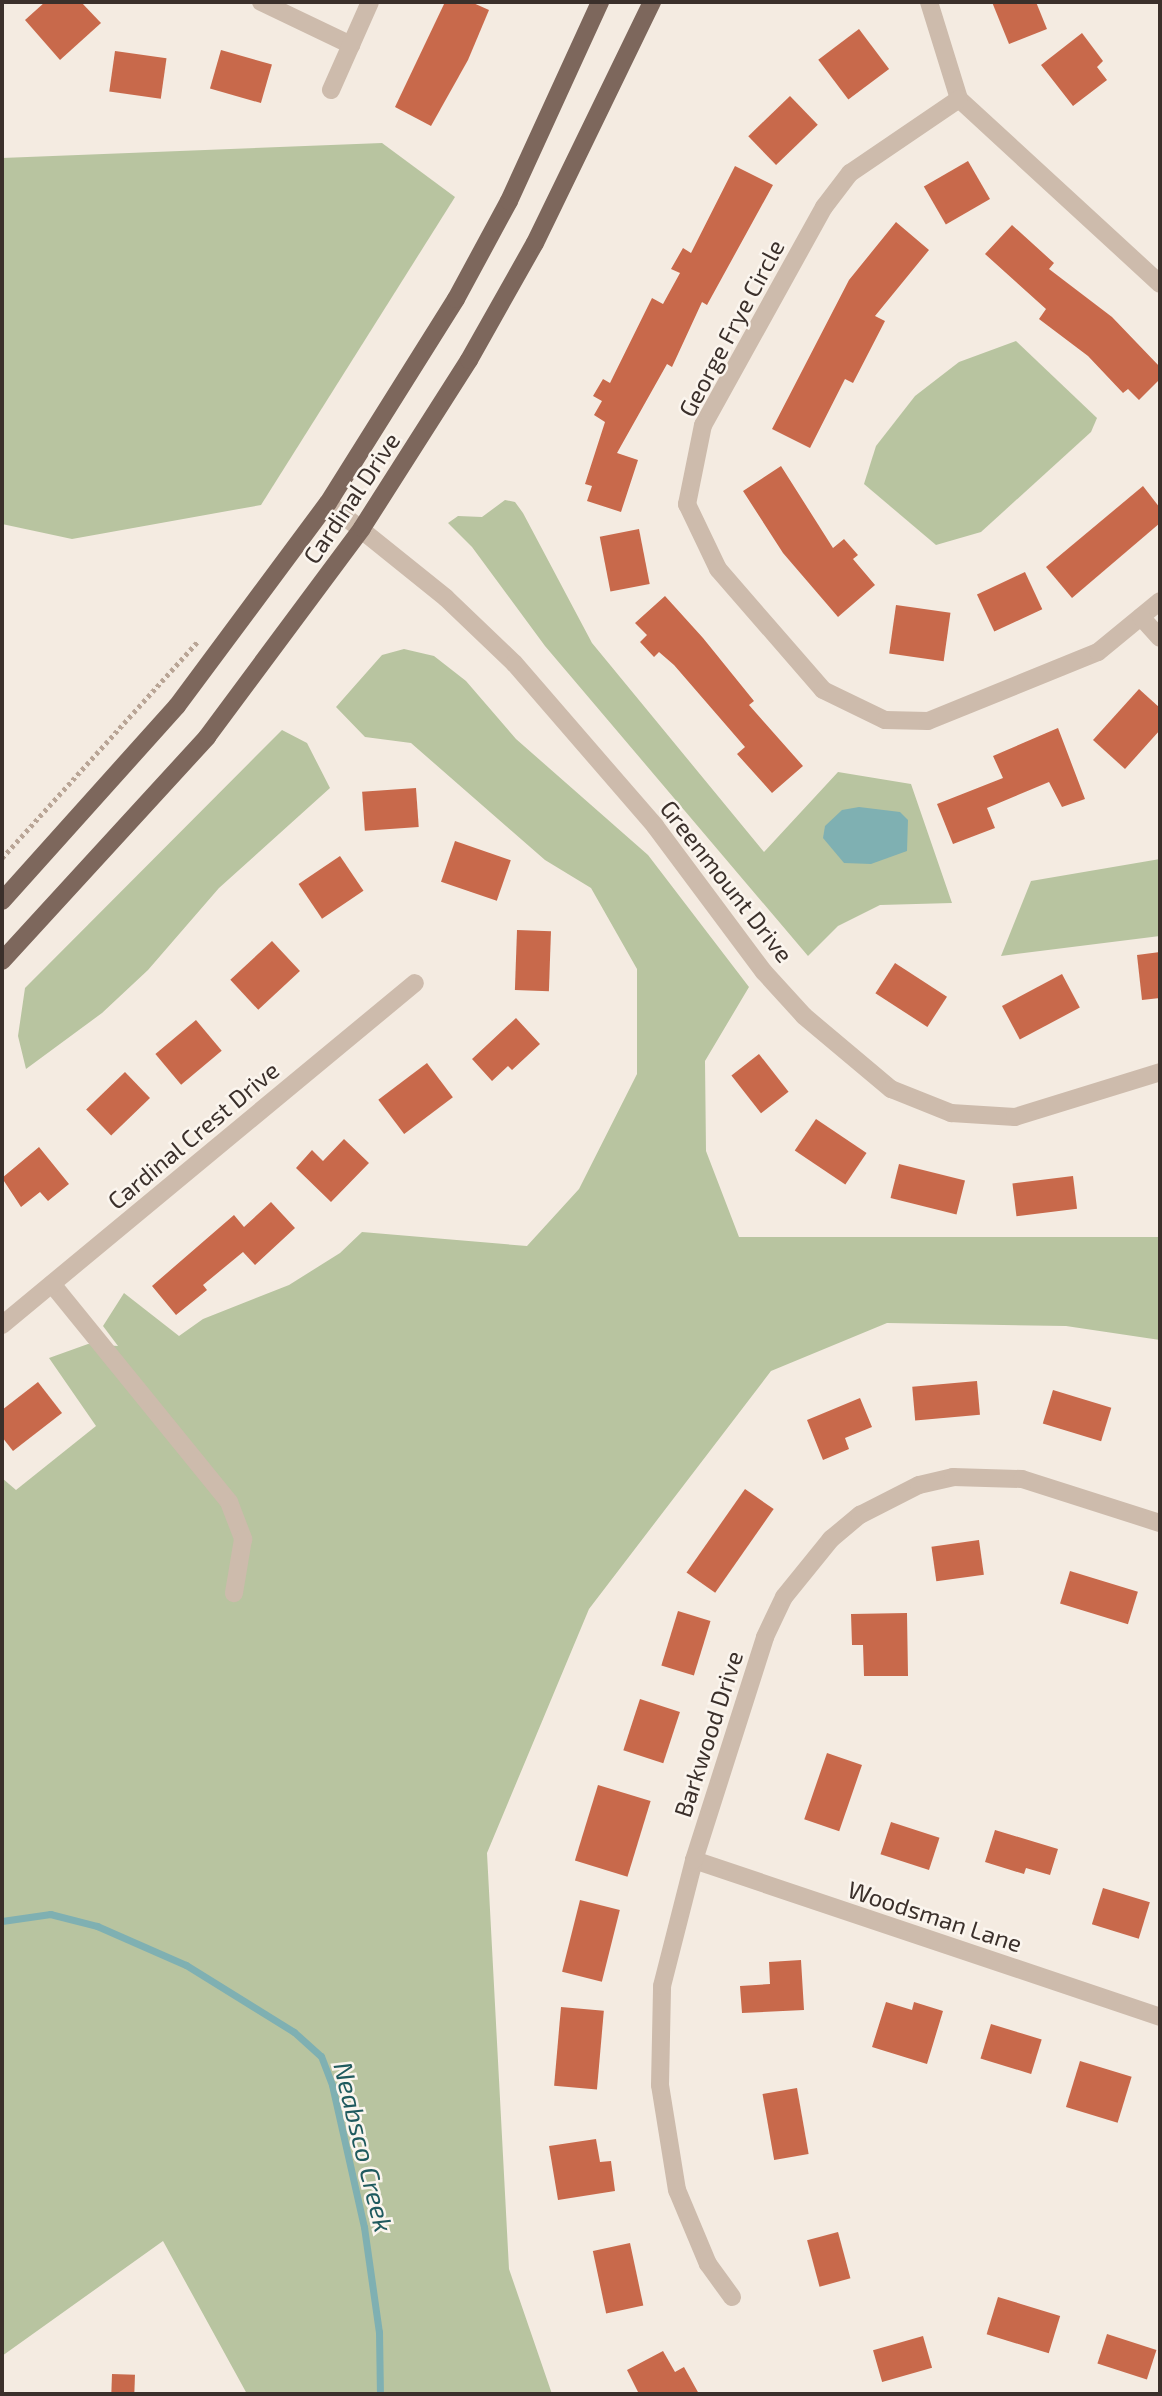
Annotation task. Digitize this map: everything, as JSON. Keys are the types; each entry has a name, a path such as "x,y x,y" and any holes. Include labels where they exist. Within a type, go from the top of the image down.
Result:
{"main road":[{"name":"Cardinal Drive","path":"2,901 177,706 328,503 456,299 509,201 600,2"},
{"name":"Cardinal Drive","path":"2,961 207,737 362,528 469,360 534,243 652,2"}],"street":[{"path":"261,2 351,45"},
{"path":"331,90 370,2"},
{"path":"929,2 959,99 1160,284"},
{"name":"George Frye Circle","path":"959,99 850,173 824,207 704,425 687,504 718,569 823,690 885,720 928,721 1098,652 1160,601"},
{"name":"Greenmount Drive","path":"328,503 362,528 514,663 655,827 764,972 804,1016 891,1089 951,1113 1015,1117 1160,1072"},
{"path":"1141,617 1160,638"},
{"name":"Cardinal Crest Drive","path":"2,1325 415,983"},
{"path":"52,1284 229,1502 243,1539 234,1593"},
{"name":"Barkwood Drive","path":"732,2297 708,2264 677,2190 660,2085 662,1986 694,1860 770,1627 806,1566 860,1515 919,1485 988,1475 1023,1479 1160,1523"},
{"name":"Woodsman Lane","path":"694,1860 1160,2017"}],"path":[{"path":"2,858 207,632"}],"green space":[{"path":"382,143 455,197 261,505 72,539 2,524 2,158"},
{"path":"1016,341 1097,418 1091,432 981,532 936,545 864,484 876,446 915,396 959,362"},
{"path":"505,500 515,502 523,513 592,643 764,852 838,772 911,784 952,903 880,905 838,926 808,956 545,646 472,547 448,523 458,516 482,517"},
{"path":"404,649 434,656 466,681 516,739 648,855 749,987 705,1061 706,1151 739,1237 1160,1237 1160,1340 1066,1326 887,1323 771,1371 589,1609 487,1853 509,2269 552,2394 247,2394 163,2241 2,2356 2,1478 16,1490 96,1426 49,1358 88,1344 118,1346 103,1326 124,1293 179,1336 203,1319 289,1285 340,1253 362,1232 527,1246 579,1189 637,1074 637,969 591,888 545,860 411,743 365,737 336,707 382,655"},
{"path":"282,730 307,743 330,788 219,888 148,970 102,1013 26,1069 18,1036 25,988"},
{"path":"1160,859 1160,936 1001,956 1031,881"}],"water":[{"path":"859,807 900,812 908,820 907,851 871,864 844,863 823,838 825,826 842,810"}],"building":[{"path":"45,2 81,2 101,23 60,60 25,20"},
{"path":"445,2 471,2 489,10 468,60 431,126 395,107"},
{"path":"992,2 1036,2 1047,29 1009,44"},
{"path":"859,29 889,69 848,100 818,60"},
{"path":"1082,33 1103,61 1097,67 1107,80 1073,106 1041,65"},
{"path":"221,50 272,65 261,103 210,88"},
{"path":"115,51 166,58 161,99 109,92"},
{"path":"790,96 818,125 776,165 748,136"},
{"path":"968,161 990,199 946,225 924,186"},
{"path":"735,166 773,185 707,305 702,302 672,367 667,364 617,453 638,460 621,512 587,501 592,486 585,484 605,422 594,415 602,401 593,396 603,379 610,383 652,298 663,304 680,273 671,269 683,248 691,253"},
{"path":"896,222 929,250 875,316 885,321 853,383 845,379 810,448 772,429 849,280"},
{"path":"1012,225 1054,263 1049,269 1112,317 1160,367 1160,379 1139,400 1128,389 1123,393 1088,356 1039,319 1046,309 985,254"},
{"path":"781,466 833,548 844,539 858,555 853,559 875,585 838,617 783,553 743,491"},
{"path":"1143,486 1160,508 1160,523 1072,598 1046,567"},
{"path":"639,529 650,584 610,592 600,537"},
{"path":"1025,572 1042,609 994,632 977,594"},
{"path":"665,596 754,701 749,705 803,766 772,793 737,754 745,747 674,665 659,652 654,657 640,642 647,635 635,623"},
{"path":"896,605 950,613 944,661 889,654"},
{"path":"1139,689 1160,708 1160,730 1125,769 1093,740"},
{"path":"1058,728 1085,799 1062,807 1049,782 987,808 995,828 953,844 937,804 1003,778 993,756"},
{"path":"416,788 419,827 365,831 362,792"},
{"path":"455,841 511,860 497,901 441,882"},
{"path":"340,856 363,891 322,919 299,884"},
{"path":"517,930 551,931 549,991 515,990"},
{"path":"272,941 300,971 258,1010 230,980"},
{"path":"1160,952 1160,998 1142,1000 1137,955"},
{"path":"895,963 947,997 927,1027 875,993"},
{"path":"1062,974 1080,1008 1020,1039 1002,1006"},
{"path":"516,1018 540,1044 512,1070 508,1066 492,1081 472,1059"},
{"path":"196,1020 222,1051 181,1085 155,1054"},
{"path":"759,1054 789,1092 761,1113 731,1076"},
{"path":"427,1063 453,1097 404,1134 378,1100"},
{"path":"125,1072 150,1098 111,1135 86,1110"},
{"path":"816,1119 867,1153 845,1185 795,1151"},
{"path":"344,1139 369,1163 331,1202 296,1168 312,1150 323,1161"},
{"path":"39,1147 69,1184 48,1201 40,1192 21,1207 2,1178"},
{"path":"899,1164 965,1180 957,1214 891,1198"},
{"path":"1073,1176 1077,1209 1016,1216 1012,1183"},
{"path":"271,1202 295,1228 255,1265 243,1252 203,1285 207,1290 176,1315 152,1286 234,1215 244,1227"},
{"path":"977,1381 980,1415 915,1421 912,1387"},
{"path":"38,1382 62,1413 13,1451 2,1437 2,1410"},
{"path":"1053,1390 1111,1408 1101,1441 1043,1423"},
{"path":"860,1398 872,1427 845,1438 849,1449 823,1460 807,1420"},
{"path":"745,1489 774,1509 715,1593 686,1573"},
{"path":"979,1540 984,1575 936,1581 931,1547"},
{"path":"1070,1571 1138,1592 1128,1624 1060,1604"},
{"path":"678,1611 711,1621 694,1675 661,1666"},
{"path":"907,1613 908,1676 864,1676 863,1645 852,1645 851,1614"},
{"path":"640,1699 680,1712 663,1763 623,1750"},
{"path":"827,1753 862,1765 839,1831 804,1819"},
{"path":"598,1785 651,1801 627,1877 575,1861"},
{"path":"891,1822 940,1838 929,1870 880,1854"},
{"path":"995,1830 1058,1849 1050,1875 1026,1868 1024,1874 985,1862"},
{"path":"1103,1888 1150,1902 1139,1939 1092,1924"},
{"path":"580,1900 620,1910 602,1982 562,1972"},
{"path":"801,1960 804,2010 742,2013 740,1986 770,1984 769,1962"},
{"path":"886,2002 912,2010 914,2002 943,2011 927,2064 872,2047"},
{"path":"561,2007 604,2011 597,2089 554,2086"},
{"path":"991,2024 1042,2039 1031,2074 980,2058"},
{"path":"1080,2061 1132,2077 1118,2123 1066,2107"},
{"path":"797,2088 809,2154 774,2160 763,2094"},
{"path":"596,2139 600,2162 611,2161 615,2191 558,2200 549,2146"},
{"path":"838,2232 850,2278 820,2287 807,2240"},
{"path":"630,2243 643,2306 606,2314 593,2251"},
{"path":"998,2297 1060,2316 1049,2353 987,2334"},
{"path":"1107,2334 1156,2350 1147,2380 1097,2363"},
{"path":"923,2336 932,2368 882,2382 873,2350"},
{"path":"663,2351 675,2372 684,2367 699,2394 639,2394 627,2370"},
{"path":"112,2374 135,2375 134,2394 111,2394"}],"waterway":[{"name":"Neabsco Creek","path":"2,1921 50,1914 97,1926 186,1965 294,2032 321,2056 332,2085 364,2227 379,2332 380,2394"}]}
